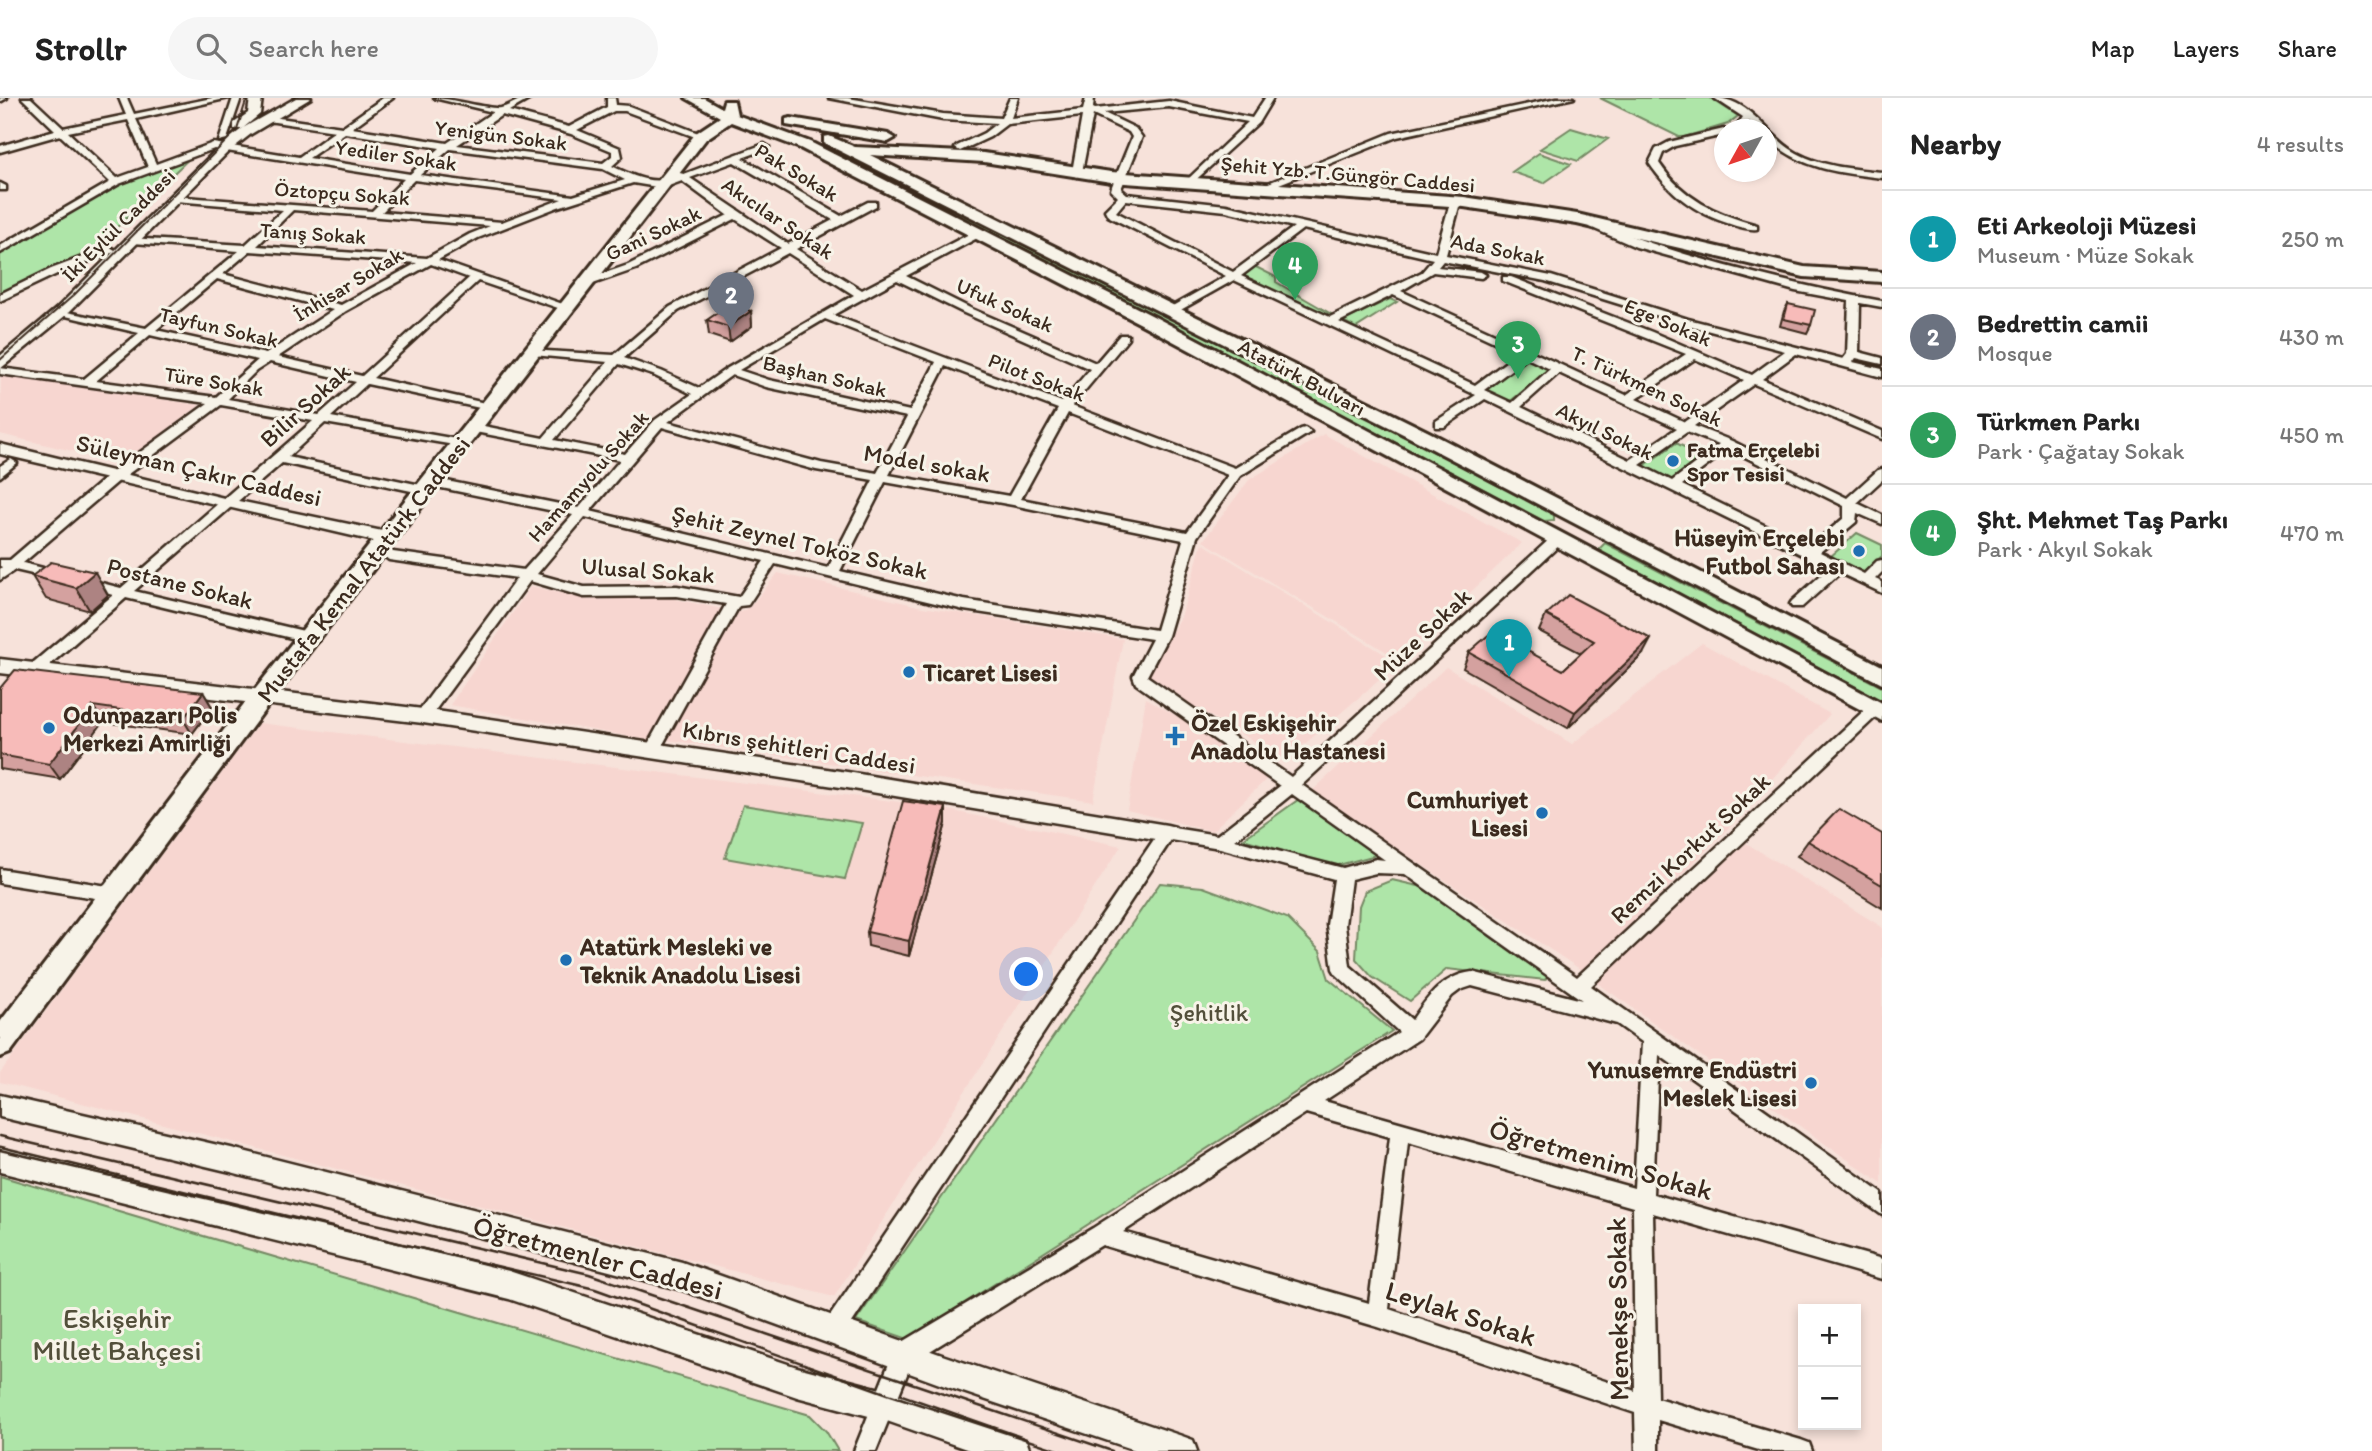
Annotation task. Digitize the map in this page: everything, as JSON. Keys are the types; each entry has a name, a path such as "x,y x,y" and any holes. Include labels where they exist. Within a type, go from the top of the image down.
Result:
{"main road":[{"name":"İki Eylül Caddesi","path":"0,350 50,308 254,114 256,98"},
{"name":"İki Eylül Caddesi","path":"0,364 61,312 175,198 220,144 305,98"},
{"name":"Mustafa Kemal Atatürk Caddesi","path":"0,1044 308,637 586,283 673,178 701,136 715,104"},
{"path":"701,136 715,104"},
{"name":"Atatürk Bulvarı","path":"715,104 791,122 977,234 1161,327 1878,711"},
{"name":"Atatürk Bulvarı","path":"715,104 757,126 805,145 841,153 899,173 1422,436 1882,676"},
{"path":"791,122 960,148 1023,163"},
{"path":"701,136 726,125 757,126"},
{"path":"841,153 846,138 887,138"},
{"name":"Şehit Yzb. T.Güngör Caddesi","path":"841,153 912,152 1023,163 1121,178 1266,186 1455,203 1577,219 1755,264 1809,274 1882,277"},
{"path":"899,173 892,167 890,159 912,152"},
{"name":"Süleyman Çakır Caddesi","path":"3,461 109,481 383,543"},
{"path":"0,666 423,716"},
{"name":"Kıbrıs şehitleri Caddesi","path":"423,716 1167,833"},
{"name":"Öğretmenler Caddesi","path":"0,1106 231,1160 681,1276 1182,1451"},
{"name":"Öğretmenler Caddesi","path":"0,1160 509,1285 797,1382 884,1405 1015,1451"}],"street":[{"path":"26,98 116,182"},
{"path":"123,98 152,166"},
{"path":"0,149 62,131 225,98"},
{"path":"0,250 116,182 152,166 220,144 237,98"},
{"path":"299,161 338,131 389,98"},
{"path":"438,98 570,130 617,149 617,157 605,166"},
{"path":"373,215 446,146 499,111 528,98"},
{"path":"833,98 943,117 1006,121 1171,101"},
{"path":"960,148 980,139 1006,121 1012,112 1014,98"},
{"path":"1077,172 1090,98"},
{"path":"1156,98 1255,121"},
{"path":"1189,183 1255,121 1269,98"},
{"path":"1266,186 1394,135 1570,98"},
{"path":"1718,98 1749,115 1772,133 1783,149 1795,155 1829,166 1882,176"},
{"path":"570,130 612,103 701,136"},
{"path":"1090,110 1132,130 1137,137 1116,190 1124,197"},
{"path":"1746,119 1749,115"},
{"name":"Yenigün Sokak","path":"268,118 338,131 605,166 633,180"},
{"path":"1714,134 1672,144 1659,151 1654,163 1675,193 1692,204 1753,228"},
{"name":"Yediler Sokak","path":"220,144 299,161 575,198"},
{"path":"633,180 673,178 764,147"},
{"name":"Pak Sokak","path":"735,158 840,220"},
{"name":"Akıcılar Sokak","path":"673,178 863,295"},
{"name":"İnhisar Sokak","path":"0,576 7,563 109,481 219,401 252,369 342,309 408,270 431,261 474,236 575,198 633,180"},
{"name":"Ada Sokak","path":"1124,197 1226,208 1440,257 1547,278 1684,321 1793,351 1849,359 1882,373"},
{"name":"Akyıl Sokak","path":"1124,197 1110,211 1112,214 1234,276 1632,465 1882,588"},
{"name":"Öztopçu Sokak","path":"175,198 507,224"},
{"path":"1330,322 1393,291 1431,268 1440,257 1455,203"},
{"path":"547,441 615,359 674,309 872,204"},
{"path":"87,382 248,248 290,208"},
{"name":"Gani Sokak","path":"586,283 632,267 735,215"},
{"path":"1577,219 1640,245 1799,289 1882,304"},
{"path":"1173,310 1234,276 1302,225"},
{"name":"Hamamyolu Sokak","path":"423,716 526,575 659,423 730,371 824,315 977,234"},
{"name":"Tanış Sokak","path":"133,240 431,261 568,308"},
{"path":"0,299 55,271 110,250"},
{"name":"Ege Sokak","path":"1431,268 1509,279 1694,354 1882,435"},
{"path":"215,275 342,309"},
{"name":"Ufuk Sokak","path":"898,276 968,311 1097,368"},
{"name":"Bilir Sokak","path":"33,671 367,381 476,277"},
{"name":"T. Türkmen Sokak","path":"1393,291 1528,351 1685,427 1728,444 1882,520"},
{"path":"1855,300 1849,359 1882,361"},
{"name":"Tayfun Sokak","path":"61,312 490,408"},
{"name":"Pilot Sokak","path":"824,315 1236,473"},
{"path":"1013,501 1064,408 1124,337"},
{"path":"1440,424 1528,351"},
{"path":"1632,465 1793,351"},
{"path":"533,352 615,359 657,373 698,392"},
{"path":"1627,400 1694,354"},
{"path":"831,574 942,361"},
{"path":"1513,408 1559,367"},
{"name":"Türe Sokak","path":"0,371 219,401 461,444"},
{"name":"Başhan Sokak","path":"730,371 766,383 912,415"},
{"name":"Model sokak","path":"659,423 820,467 1013,501 1190,537"},
{"path":"474,428 627,458"},
{"path":"1306,432 1236,473 1190,537 1161,636 1140,676 1144,684 1413,868 1882,1205"},
{"path":"1673,486 1728,444"},
{"name":"Şehit Zeynel Toköz Sokak","path":"279,459 579,512 964,605 1161,636"},
{"path":"1811,553 1851,519 1850,502 1882,473"},
{"name":"Müze Sokak","path":"1220,842 1292,785 1558,539"},
{"name":"Ulusal Sokak","path":"383,543 390,556 526,575 584,592 677,591 743,602 771,560"},
{"name":"Postane Sokak","path":"7,563 308,637"},
{"path":"1866,580 1882,564"},
{"path":"1797,604 1838,567"},
{"path":"652,751 735,600"},
{"name":"Remzi Korkut Sokak","path":"1578,986 1878,711"},
{"path":"834,1330 1167,833 1220,842 1343,875 1376,866 1413,868"},
{"path":"1343,875 1336,925 1342,969 1413,1033"},
{"path":"0,876 114,894"},
{"path":"865,1451 904,1354 1100,1235 1413,1033 1449,986 1459,979 1472,979 1622,1018"},
{"name":"Menekşe Sokak","path":"1647,1451 1643,1200 1651,1039"},
{"name":"Öğretmenim Sokak","path":"1305,1104 1882,1269"},
{"path":"1378,1316 1399,1131"},
{"name":"Leylak Sokak","path":"1100,1235 1378,1316 1647,1406 1801,1451"}],"shaded area":[{"path":"1,376 200,405 124,463 0,434"},
{"path":"1324,434 1522,543 1400,660 1203,541 1249,480"},
{"path":"1202,543 1399,663 1286,760 1145,678 1181,617"},
{"name":"Ticaret Lisesi","path":"778,573 922,607 1123,639 1093,801 661,739 734,615 750,607"},
{"path":"531,586 589,600 665,597 727,610 649,740 450,705"},
{"name":"Cumhuriyet Lisesi","path":"1702,643 1830,714 1723,834 1583,971 1311,792 1446,667 1572,744"},
{"name":"Özel Eskişehir Anadolu Hastanesi","path":"1146,698 1273,773 1212,831 1127,810"},
{"name":"Atatürk Mesleki ve Teknik Anadolu Lisesi","path":"259,723 924,805 1121,846 834,1297 0,1082 0,1073"},
{"name":"Yunusemre Endüstri Meslek Lisesi","path":"1746,843 1882,927 1882,1184 1596,982"}],"green space":[{"path":"1600,98 1710,98 1738,116 1734,119 1714,119 1714,128 1681,138"},
{"path":"1571,128 1608,139 1578,161 1540,149"},
{"path":"195,153 92,251 0,293 0,253 122,184"},
{"path":"1539,153 1571,164 1544,183 1512,172"},
{"path":"852,158 1245,353 1554,515 1554,520 1544,521 1116,296 847,162"},
{"path":"1250,264 1276,277 1276,282 1338,318 1330,322 1234,276"},
{"path":"1390,299 1397,302 1356,328 1343,321"},
{"path":"1524,358 1550,369 1508,403 1483,391"},
{"name":"Fatma Erçelebi Spor Tesisi","path":"1676,443 1703,456 1671,480 1644,466"},
{"name":"Hüseyin Erçelebi Futbol Sahası","path":"1857,533 1882,545 1882,556 1863,573 1830,557"},
{"path":"1605,543 1882,687 1882,701 1598,550"},
{"path":"1302,797 1380,854 1335,866 1243,839"},
{"path":"743,805 862,823 845,879 725,858"},
{"path":"1392,880 1427,888 1548,975 1545,980 1447,969 1410,1001 1372,977 1356,959 1359,906 1365,891"},
{"name":"Şehitlik","path":"1160,883 1203,887 1287,918 1320,951 1329,979 1392,1031 908,1339 856,1321"},
{"name":"Eskişehir Millet Bahçesi","path":"0,1176 810,1415 826,1431 838,1451 0,1451"}],"building":[{"path":"730,304 751,311 728,327 707,320"},
{"path":"1788,304 1815,310 1811,325 1784,319"},
{"path":"51,562 95,572 76,588 32,576"},
{"path":"1568,595 1651,639 1575,712 1469,652 1492,632 1563,670 1594,641 1546,615"},
{"name":"Odunpazarı Polis Merkezi Amirliği","path":"15,670 203,692 183,719 93,706 49,764 0,755 0,688"},
{"name":"Atatürk Mesleki ve Teknik Anadolu Lisesi","path":"903,801 946,807 909,941 867,932"},
{"path":"1839,809 1882,834 1882,885 1808,841"}],"tram line":[{"path":"0,360 74,295 237,130 247,98"},
{"path":"0,1136 589,1274 1112,1451"},
{"path":"0,1150 595,1289 888,1394 1061,1451"}],"place":[{"name":"Şht. Mehmet Taş Parkı","path":"1295,300"},
{"name":"Bedrettin camii","path":"731,330"},
{"name":"Türkmen Parkı","path":"1518,379"},
{"name":"Fatma Erçelebi Spor Tesisi","path":"1673,461"},
{"name":"Hüseyin Erçelebi Futbol Sahası","path":"1859,551"},
{"name":"Ticaret Lisesi","path":"909,672"},
{"name":"Eti Arkeoloji Müzesi","path":"1509,677"},
{"name":"Odunpazarı Polis Merkezi Amirliği","path":"49,728"},
{"name":"Özel Eskişehir Anadolu Hastanesi","path":"1175,736"},
{"name":"Cumhuriyet Lisesi","path":"1542,813"},
{"name":"Atatürk Mesleki ve Teknik Anadolu Lisesi","path":"566,960"},
{"name":"Yunusemre Endüstri Meslek Lisesi","path":"1811,1083"}]}
